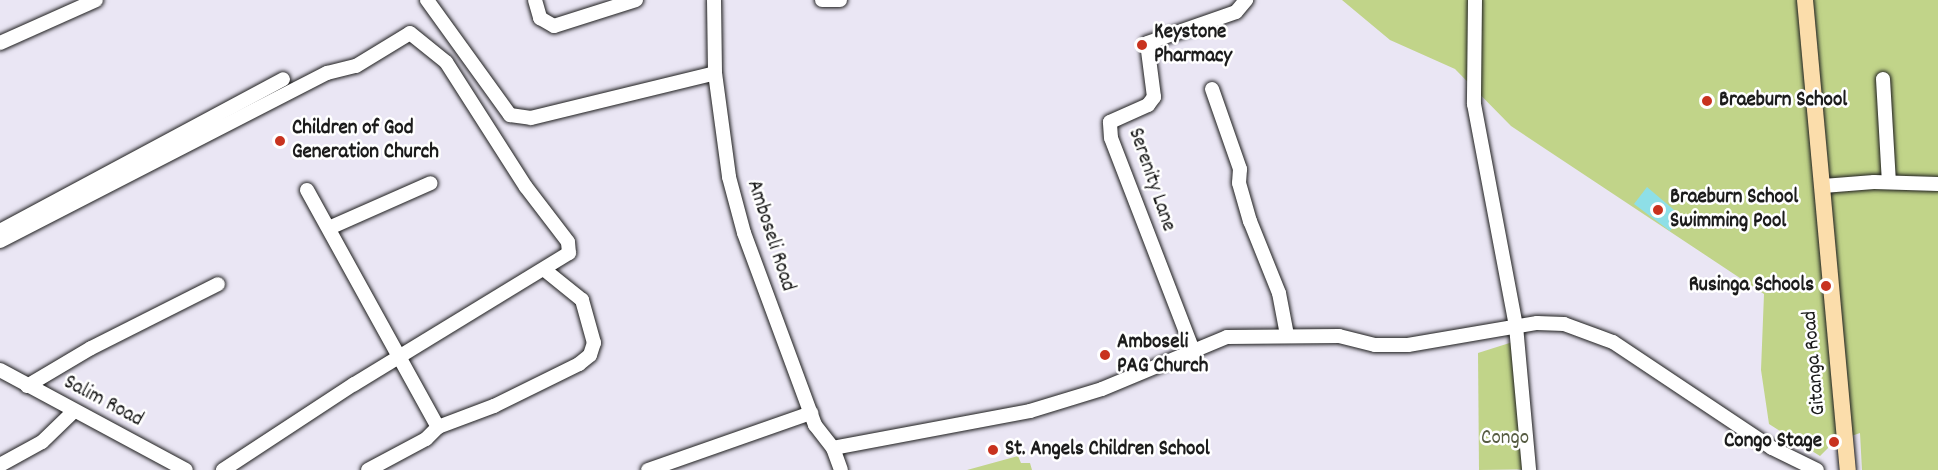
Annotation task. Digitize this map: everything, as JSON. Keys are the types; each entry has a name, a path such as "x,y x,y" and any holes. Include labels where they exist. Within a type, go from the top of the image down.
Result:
{"main road":[{"name":"Gitanga Road","path":"1806,0 1848,470"}],"street":[{"path":"0,43 96,0"},
{"path":"427,0 510,115 531,118 716,73"},
{"path":"535,0 540,18 554,26 636,0"},
{"name":"Amboseli Road","path":"714,0 716,73 729,177 744,233 811,413 833,448 841,470"},
{"path":"822,0 840,0"},
{"name":"Serenity Lane","path":"1194,353 1111,138 1110,122 1118,115 1148,105 1154,98 1147,43 1236,12 1246,0"},
{"path":"1475,0 1474,105 1516,326 1529,470"},
{"path":"0,241 327,73 356,66 410,33 446,62 526,187 568,242 569,253 565,259 546,271 354,384 223,470"},
{"path":"0,231 283,79"},
{"path":"1883,79 1889,182"},
{"path":"1212,89 1240,169 1239,183 1250,221 1279,292 1287,335"},
{"path":"1823,186 1889,182 1938,184"},
{"path":"329,228 431,183"},
{"path":"307,190 438,428"},
{"path":"368,470 426,439 438,428 494,406 579,364 590,355 594,343 582,300 546,271"},
{"path":"27,386 91,348 218,284"},
{"path":"833,448 1030,411 1102,389 1194,353 1227,337 1339,336 1375,345 1408,345 1516,326 1564,324 1613,342 1772,448 1817,470"},
{"name":"Salim Road","path":"0,370 186,470"},
{"path":"0,465 42,442 74,411"},
{"path":"648,470 811,413"}],"green space":[{"path":"1342,0 1938,0 1938,470 1862,470 1860,433 1834,442 1820,456 1769,424 1761,370 1764,294 1511,126 1455,69 1390,40"},
{"name":"Congo","path":"1519,340 1536,469 1479,470 1478,353"},
{"path":"1018,456 1021,463 1030,463 1032,470 967,470"}],"water":[{"name":"Braeburn School Swimming Pool","path":"1647,187 1680,215 1670,231 1634,204"}],"place":[{"name":"Keystone Pharmacy","path":"1142,45"},
{"name":"Braeburn School","path":"1707,101"},
{"name":"Children of God Generation Church","path":"280,141"},
{"name":"Braeburn School Swimming Pool","path":"1658,210"},
{"name":"Rusinga Schools","path":"1826,286"},
{"name":"Amboseli PAG Church","path":"1105,355"},
{"name":"Congo Stage","path":"1834,442"},
{"name":"St. Angels Children School","path":"993,450"}]}
